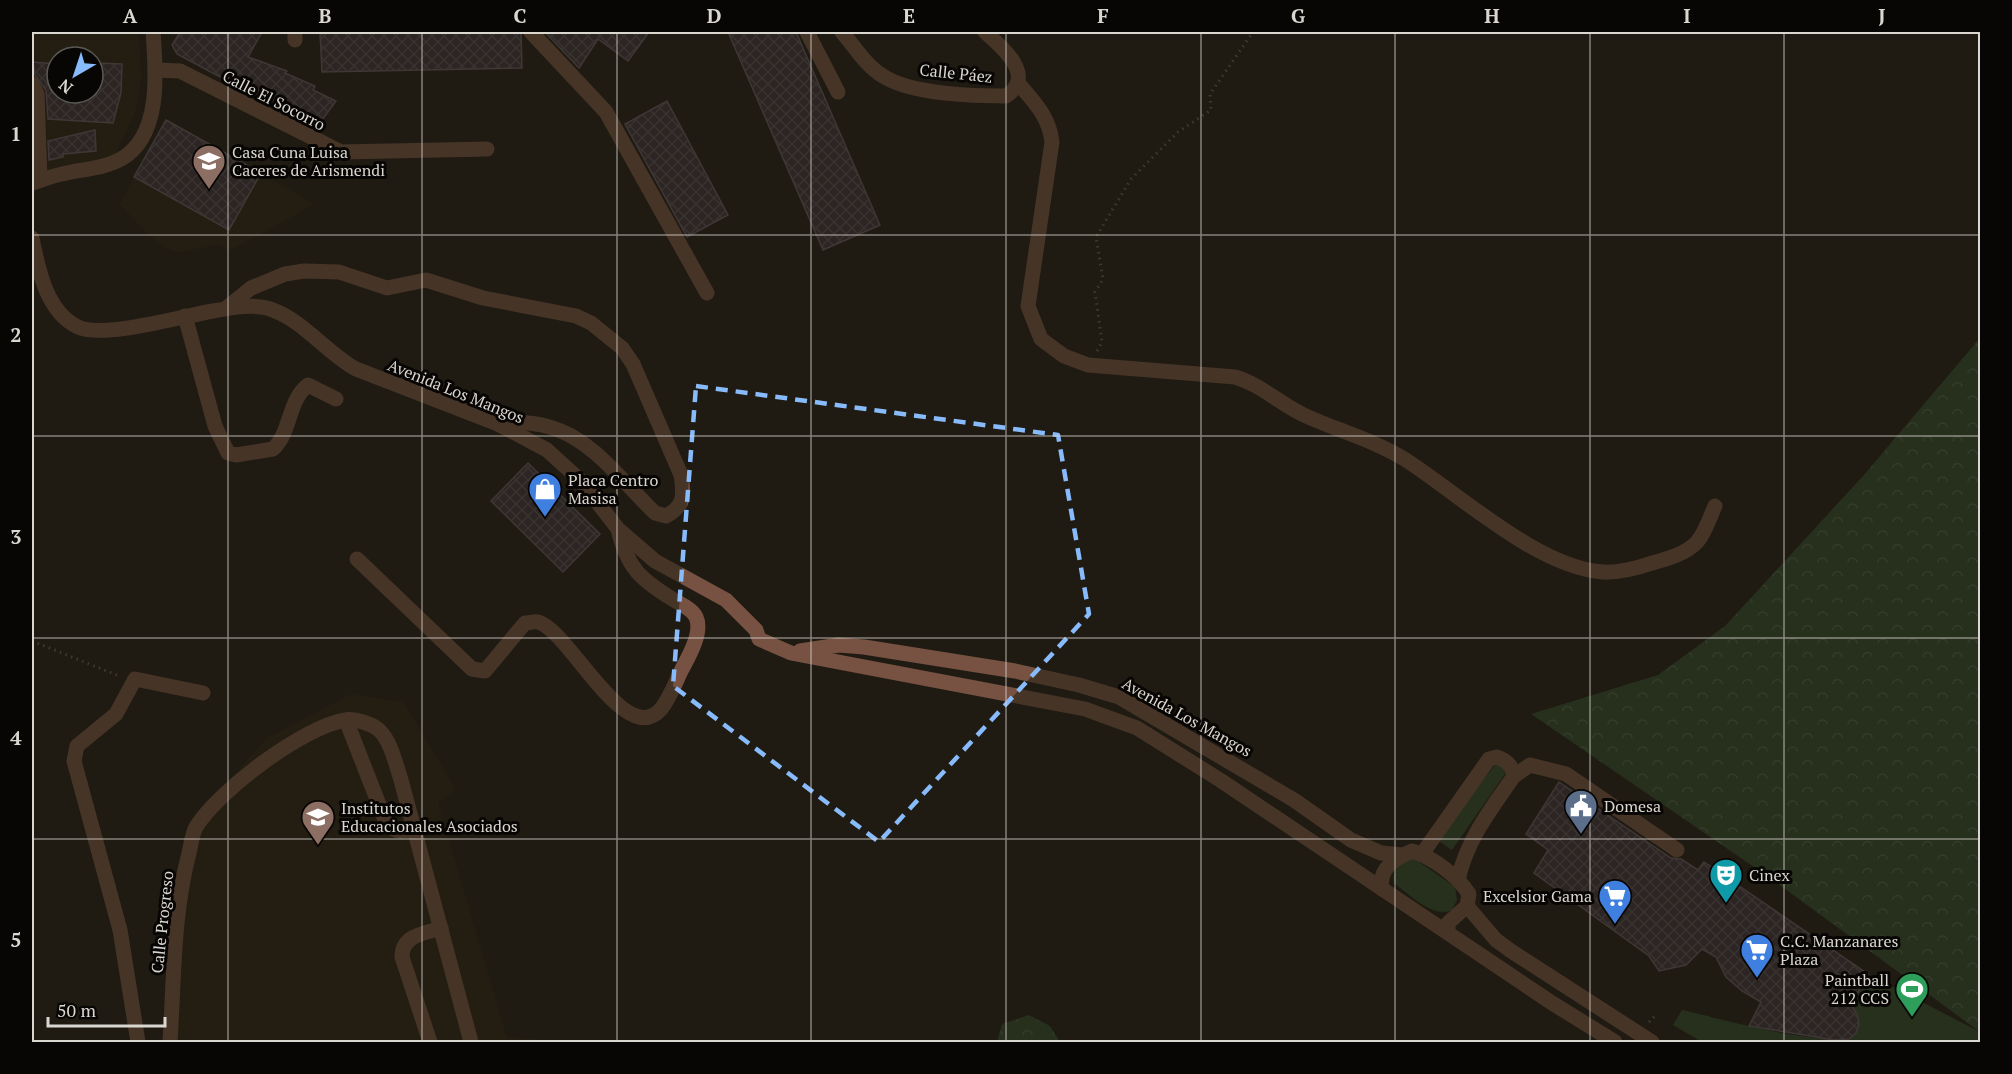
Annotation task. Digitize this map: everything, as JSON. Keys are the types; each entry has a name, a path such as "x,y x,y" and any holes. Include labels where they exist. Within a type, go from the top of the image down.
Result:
{"street":[{"path":"32,84 37,94 36,182 105,165 131,152 148,123 156,70 153,32"},
{"path":"531,32 606,112 707,293"},
{"path":"807,32 838,92"},
{"name":"Calle Páez","path":"842,32 870,66 883,76 911,87 1006,96 1014,90 1018,83 1016,64 1009,54 985,32"},
{"name":"Calle El Socorro","path":"156,70 180,71 341,152 487,149"},
{"path":"1018,83 1040,108 1050,125 1052,142 1028,306 1041,339 1064,356 1088,365 1235,377 1256,383 1281,403 1306,416 1358,436 1404,459 1529,545 1565,562 1603,572 1645,566 1677,556 1697,542 1715,506"},
{"name":"Avenida Los Mangos","path":"32,238 48,297 78,327 91,331 105,330 225,309 266,308 286,316 338,359 356,369 498,424 547,450 564,463 618,529 655,561 726,600 756,630 759,639 791,653 1057,703 1111,717 1168,746 1615,1042"},
{"path":"225,309 251,288 270,280 295,272 323,270 387,288 426,280 483,298 576,316 591,323 622,348 633,364 681,476 684,493 682,503 666,516 655,513 584,442 562,429 519,421 498,424"},
{"path":"185,315 215,426 228,453 236,455 273,449 299,394 308,385 336,399"},
{"path":"357,559 472,669 485,671 525,623 538,622 555,632 616,706 633,715 649,715 660,710 688,658 698,629 696,618 689,610 651,586 638,574 627,560 618,529"},
{"name":"Avenida Los Mangos","path":"791,653 839,645 864,647 1015,671 1079,685 1119,697 1294,800 1351,840 1380,853 1422,854"},
{"path":"138,1042 120,930 74,761 77,746 116,714 135,679 203,693"},
{"path":"353,720 387,825 403,832 414,829"},
{"path":"353,720 379,730 389,746 414,829 471,1042"},
{"name":"Calle Progreso","path":"170,1042 182,880 195,828 229,790 271,758 308,733 353,720"},
{"path":"1448,933 1448,923 1467,906 1469,894 1458,880 1422,854 1489,759 1497,757 1505,760 1513,767 1514,776"},
{"path":"1458,880 1467,848 1476,832 1514,776 1530,765 1566,774 1677,850"},
{"path":"1382,889 1380,880 1383,873 1402,855"},
{"path":"1467,906 1496,940 1652,1042"},
{"path":"430,1042 402,957 402,946 408,939 441,928"}],"path":[{"path":"1088,365 1102,342 1095,292 1102,279 1096,237 1131,179 1178,132 1211,110 1210,94 1253,32"},
{"path":"32,641 132,682"}],"highlighted area":[{"path":"696,386 1058,435 1089,614 879,842 673,686"}],"shaded area":[{"path":"32,32 139,32 141,76 137,107 116,154 32,182"},
{"name":"Casa Cuna Luisa Caceres de Arismendi","path":"166,120 315,204 231,250 217,245 176,253 165,247 150,236 119,204"},
{"name":"Institutos Educacionales Asociados","path":"351,694 404,702 456,790 438,802 507,1037 577,1042 162,1042 168,936 176,874 194,819 267,738"}],"green space":[{"path":"1980,338 1980,1032 1773,880 1531,714 1658,675 1725,626 1863,476"},
{"path":"1496,764 1504,769 1505,774 1452,850 1436,839"},
{"path":"1412,857 1455,887 1457,900 1452,910 1445,912 1429,908 1394,883 1395,870"},
{"path":"1868,974 1980,1032 1980,1042 1702,1042 1673,1025 1682,1010 1788,1034 1849,1039 1856,1031 1858,1023 1851,1005"},
{"path":"1029,1015 1050,1026 1060,1042 997,1042 1002,1024"}],"building":[{"path":"180,32 262,32 248,57 287,71 285,73 315,86 313,90 336,101 316,128 177,54 172,45"},
{"path":"320,32 521,32 522,68 322,72"},
{"path":"545,32 649,32 628,61 598,39 579,68"},
{"path":"728,32 796,32 880,225 823,250"},
{"path":"33,62 45,63 45,89 35,75"},
{"path":"105,63 122,64 121,93 113,123 48,119 47,105 105,105"},
{"path":"667,101 728,215 687,237 625,124"},
{"path":"166,120 261,173 229,230 134,177"},
{"path":"95,130 96,151 63,154 63,157 49,160 48,141"},
{"name":"Placa Centro Masisa","path":"528,463 600,534 563,572 491,501"},
{"path":"1559,782 1671,858 1681,859 1698,870 1704,862 1868,974 1851,1005 1857,1014 1859,1024 1856,1033 1849,1039 1834,1040 1749,1026 1761,1002 1742,991 1726,977 1716,957 1702,949 1686,965 1659,971 1649,956 1534,873 1548,850 1526,834"}],"place":[{"name":"Casa Cuna Luisa Caceres de Arismendi","path":"209,190"},
{"name":"Placa Centro Masisa","path":"545,518"},
{"name":"Domesa","path":"1581,835"},
{"name":"Institutos Educacionales Asociados","path":"318,846"},
{"name":"Cinex","path":"1726,904"},
{"name":"Excelsior Gama","path":"1615,925"},
{"name":"C.C. Manzanares Plaza","path":"1757,979"},
{"name":"Paintball 212 CCS","path":"1912,1018"}]}
